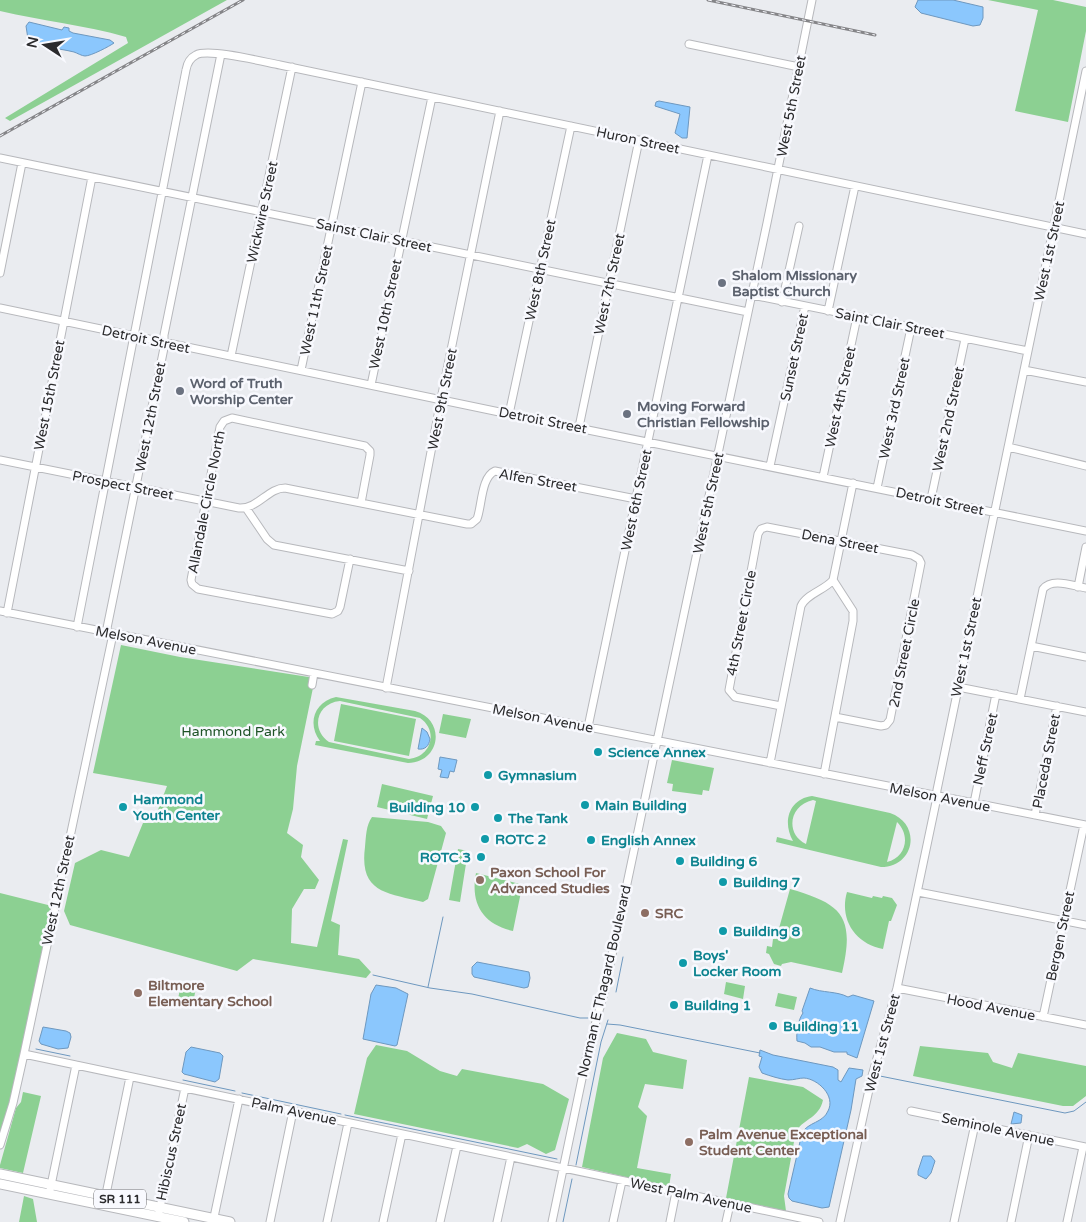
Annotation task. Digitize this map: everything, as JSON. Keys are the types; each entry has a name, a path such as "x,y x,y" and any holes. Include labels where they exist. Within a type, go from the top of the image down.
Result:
{"main road":[{"name":"SR 111","path":"0,1174 50,1189 104,1201 159,1212 230,1222"},
{"name":"SR 111","path":"0,1184 50,1189"},
{"name":"SR 111","path":"159,1212 184,1222"}],"street":[{"name":"West 5th Street","path":"658,741 812,0"},
{"path":"689,44 798,67"},
{"name":"Huron Street","path":"161,192 186,68 191,59 202,52 292,67 1086,234"},
{"name":"West 12th Street","path":"0,1145 16,1092 24,1054 109,633 164,336 222,54"},
{"name":"Wickwire Street","path":"231,356 292,67"},
{"name":"West 1st Street","path":"840,1222 872,1076 897,988 918,892 994,512 1083,100 1086,71"},
{"name":"West 11th Street","path":"301,370 362,82"},
{"name":"West 10th Street","path":"371,385 432,97"},
{"name":"West 9th Street","path":"386,688 441,399 500,111"},
{"name":"West 8th Street","path":"509,414 571,126"},
{"name":"West 7th Street","path":"579,427 639,140"},
{"name":"West 6th Street","path":"588,727 708,155"},
{"name":"Sainst Clair Street","path":"0,158 748,312"},
{"path":"0,273 22,163"},
{"name":"West 15th Street","path":"3,612 36,467 92,178"},
{"path":"828,311 855,186"},
{"path":"77,627 161,192"},
{"path":"782,302 799,226"},
{"name":"Saint Clair Street","path":"752,295 1028,351"},
{"name":"Sunset Street","path":"770,466 805,306"},
{"name":"Detroit Street","path":"0,308 1086,531"},
{"name":"West 4th Street","path":"823,477 857,317"},
{"name":"West 3rd Street","path":"877,488 911,328"},
{"name":"West 2nd Street","path":"931,499 965,339"},
{"path":"1024,370 1086,382"},
{"name":"Allandale Circle North","path":"350,559 340,607 336,612 329,614 198,589 192,584 190,576 220,427 224,421 232,418 362,444 368,448 370,455 361,503"},
{"path":"1008,447 1086,466"},
{"name":"Prospect Street","path":"0,460 205,502 246,508"},
{"name":"Alfen Street","path":"420,514 467,524 474,522 478,516 486,478 491,472 495,471 636,499"},
{"path":"770,763 803,602 833,580 853,483"},
{"path":"408,571 270,543 246,508 281,488 420,514"},
{"name":"Dena Street","path":"761,530 767,527 912,555 919,559"},
{"name":"4th Street Circle","path":"761,530 758,534 728,690 735,697 781,706"},
{"path":"1078,587 1086,547"},
{"name":"2nd Street Circle","path":"835,717 881,726 886,725 890,720 921,568 919,559"},
{"path":"824,774 854,616 853,611 833,580"},
{"path":"1020,699 1045,586 1055,582 1086,588"},
{"name":"Melson Avenue","path":"3,612 1085,825"},
{"path":"1031,646 1086,657"},
{"path":"312,685 314,674"},
{"path":"958,687 1086,712"},
{"name":"Neff Street","path":"974,803 996,694"},
{"name":"Placeda Street","path":"1035,816 1057,706"},
{"name":"Norman E Thagard Boulevard","path":"552,1222 588,1050 604,993 658,741"},
{"name":"Bergen Street","path":"1043,1017 1085,825"},
{"path":"918,892 1086,925"},
{"name":"Hood Avenue","path":"897,988 1086,1026"},
{"name":"Palm Avenue","path":"24,1054 563,1168"},
{"path":"50,1189 76,1065"},
{"path":"104,1201 130,1077"},
{"name":"Hibiscus Street","path":"159,1212 185,1088"},
{"path":"214,1220 239,1099"},
{"path":"270,1222 293,1111"},
{"name":"Seminole Avenue","path":"911,1111 1085,1147"},
{"path":"327,1222 348,1123"},
{"path":"954,1222 975,1124"},
{"path":"384,1222 402,1134"},
{"path":"1011,1222 1029,1135"},
{"path":"440,1222 457,1146"},
{"path":"1067,1222 1085,1147"},
{"path":"497,1222 511,1157"},
{"name":"West Palm Avenue","path":"563,1168 730,1204 784,1218 819,1222"},
{"path":"613,1222 622,1181"},
{"path":"670,1222 676,1192"},
{"path":"726,1222 730,1204"}],"green space":[{"path":"0,0 227,0 10,121 5,118 128,43 126,37 111,33 0,11"},
{"path":"988,0 1053,0 1086,7 1086,31 1068,122 1015,111 1038,10"},
{"name":"Hammond Park","path":"121,645 180,657 315,678 297,766 293,809 287,833 303,845 301,857 319,880 315,889 304,889 292,909 291,943 317,947 343,839 348,840 331,921 340,925 338,955 359,959 371,972 366,978 253,959 237,971 70,925 64,911 75,863 101,850 129,857 143,823 153,823 167,786 93,773"},
{"path":"336,697 415,711 425,716 432,723 436,740 433,748 427,756 419,761 408,763 315,745 316,741 320,741 314,728 315,714 322,704","holes":["340,701 420,718 426,723 429,730 431,736 430,743 423,754 409,759 329,742 323,737 318,724 321,711 326,706"]},
{"path":"341,704 416,719 409,756 334,741"},
{"path":"443,714 471,719 466,738 439,733"},
{"path":"672,760 714,768 709,791 703,790 702,795 672,791 673,784 667,783"},
{"path":"382,784 433,796 427,819 377,807"},
{"path":"812,796 890,813 900,818 907,826 910,835 907,853 901,860 892,865 881,867 776,842 777,837 793,841 788,826 788,819 793,807 804,798","holes":["813,800 816,801 806,844 795,834 793,820 799,808","897,822 904,833 904,845 899,856 887,862"]},
{"path":"372,817 428,822 441,826 446,833 428,899 423,902 387,893 371,882 366,874 364,862 367,831"},
{"path":"458,849 468,851 460,902 449,900"},
{"path":"476,873 520,884 522,887 513,931 494,923 481,911 475,894"},
{"path":"790,889 822,901 833,907 841,916 847,938 842,973 791,962 781,966 774,964 769,954 766,953 767,946 772,947 773,939 776,939"},
{"path":"847,892 872,898 873,896 882,898 883,896 892,898 897,905 891,921 889,921 883,949 864,942 852,929 847,921 845,912"},
{"path":"0,893 52,906 13,1092 0,1138"},
{"path":"726,982 745,986 743,999 724,994"},
{"path":"181,984 196,988 192,1008 177,1004"},
{"path":"778,993 797,997 794,1010 775,1006"},
{"path":"617,1033 646,1039 653,1052 687,1060 683,1089 645,1084 638,1107 647,1116 637,1168 671,1174 669,1187 582,1167 603,1058"},
{"path":"376,1045 407,1051 440,1071 457,1076 462,1069 543,1084 569,1099 555,1150 546,1154 527,1144 518,1148 354,1114 367,1058"},
{"path":"920,1046 988,1053 993,1062 1012,1068 1018,1053 1086,1066 1086,1096 1073,1106 1063,1106 913,1076"},
{"path":"749,1077 803,1087 823,1100 818,1111 796,1131 784,1196 786,1211 726,1198"},
{"path":"23,1092 41,1096 23,1173 0,1168 0,1165 16,1108 21,1102"},
{"path":"24,1196 33,1199 37,1222 19,1222"}],"water":[{"path":"918,0 953,0 983,7 983,18 980,25 973,26 921,13 915,7"},
{"path":"29,22 62,30 64,27 69,28 69,31 73,33 110,40 114,43 96,53 84,56 44,46 28,39 26,26"},
{"path":"656,102 690,107 687,138 682,138 675,133 680,114 655,106"},
{"path":"422,728 427,732 430,739 426,747 418,749"},
{"path":"440,757 457,760 454,772 450,771 448,778 440,777 442,770 438,769"},
{"path":"477,962 529,972 528,987 524,988 474,977 472,967"},
{"path":"376,985 396,988 408,994 397,1045 395,1046 363,1039 371,994"},
{"path":"810,988 848,997 853,995 874,1001 857,1058 847,1054 847,1052 834,1052 820,1047 811,1047 797,1041 797,1030"},
{"path":"43,1027 70,1033 71,1037 68,1048 58,1049 41,1044 39,1041"},
{"path":"191,1047 220,1053 223,1056 219,1079 215,1082 182,1072 186,1052"},
{"path":"760,1050 773,1055 833,1067 838,1070 838,1080 841,1082 849,1068 863,1070 862,1076 856,1079 851,1110 829,1207 822,1208 792,1201 788,1194 802,1133 826,1115 830,1105 828,1094 815,1081 809,1079 788,1080 762,1073 759,1067 762,1057 759,1056"},
{"path":"1014,1112 1022,1115 1021,1123 1011,1124"},
{"path":"923,1156 931,1156 935,1161 931,1173 926,1179 918,1175"}],"waterway":[{"path":"428,987 443,917"},
{"path":"616,992 623,957"},
{"path":"373,975 430,988 472,994 580,1018 589,1018"},
{"path":"576,1165 601,1042 608,1020"},
{"path":"607,1024 760,1053"},
{"path":"36,1049 70,1056"},
{"path":"880,1076 1065,1113 1074,1111 1086,1102"},
{"path":"183,1080 235,1091"},
{"path":"242,1093 341,1114"},
{"path":"345,1115 557,1159"},
{"path":"563,1222 572,1179"}],"railway":[{"path":"0,136 243,0"},
{"path":"708,0 875,35"}],"place":[{"name":"Shalom Missionary Baptist Church","path":"722,283"},
{"name":"Word of Truth Worship Center","path":"180,391"},
{"name":"Moving Forward Christian Fellowship","path":"627,414"},
{"name":"Science Annex","path":"598,752"},
{"name":"Gymnasium","path":"488,775"},
{"name":"Main Building","path":"585,805"},
{"name":"Hammond Youth Center","path":"123,807"},
{"name":"Building 10","path":"475,807"},
{"name":"The Tank","path":"498,818"},
{"name":"ROTC 2","path":"485,839"},
{"name":"English Annex","path":"591,840"},
{"name":"ROTC 3","path":"481,857"},
{"name":"Building 6","path":"680,861"},
{"name":"Paxon School For Advanced Studies","path":"480,880"},
{"name":"Building 7","path":"723,882"},
{"name":"SRC","path":"645,913"},
{"name":"Building 8","path":"723,931"},
{"name":"Boys' Locker Room","path":"683,963"},
{"name":"Biltmore Elementary School","path":"138,993"},
{"name":"Building 1","path":"674,1005"},
{"name":"Building 11","path":"773,1026"},
{"name":"Palm Avenue Exceptional Student Center","path":"689,1142"}]}
